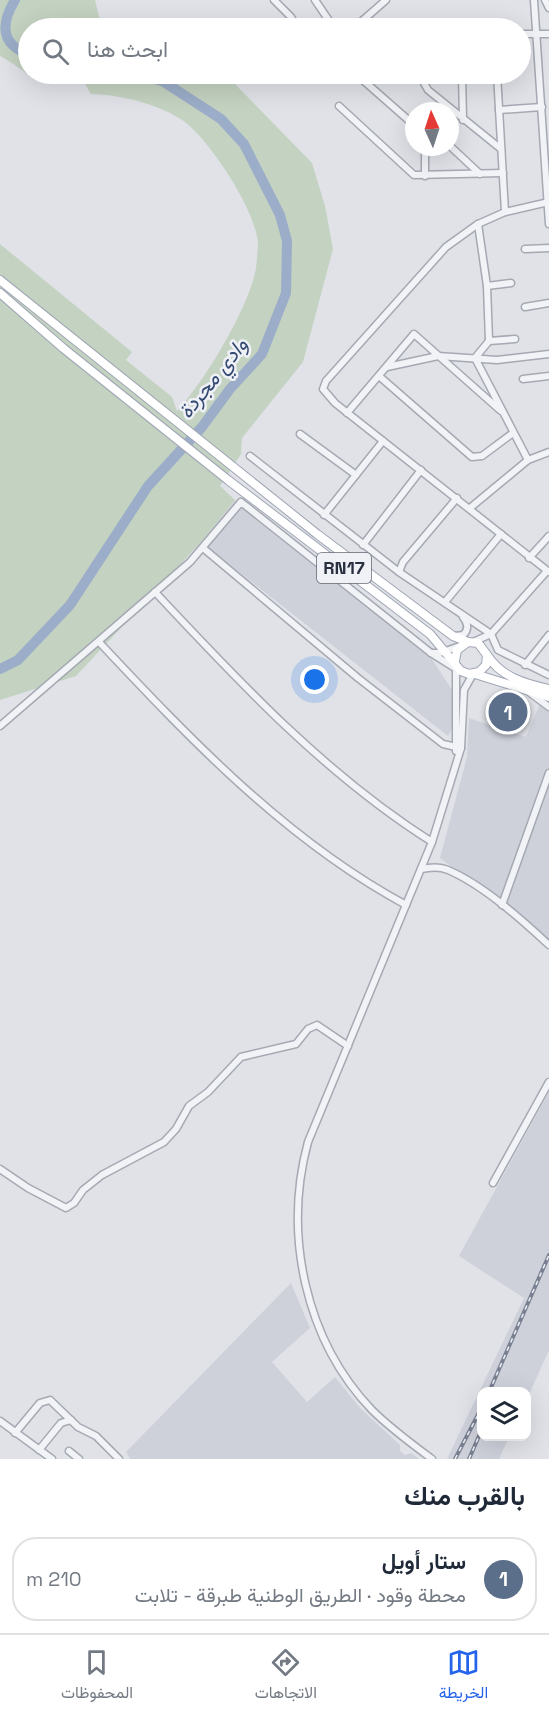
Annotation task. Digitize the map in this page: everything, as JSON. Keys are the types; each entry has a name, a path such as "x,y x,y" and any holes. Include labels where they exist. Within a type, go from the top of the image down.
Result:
{"main road":[{"name":"RN17","path":"0,280 317,534 453,636 487,653 498,668 520,681 549,689"},
{"name":"RN17","path":"0,293 39,329 228,480 430,634 447,651 457,666"},
{"path":"467,643 457,666 474,674 549,697"},
{"path":"474,674 483,669 487,653"}],"street":[{"path":"274,0 292,18"},
{"path":"315,0 327,18"},
{"path":"365,18 386,0"},
{"path":"534,0 549,224"},
{"path":"545,0 549,8"},
{"path":"531,34 549,34"},
{"path":"367,84 405,117"},
{"path":"425,84 425,87 463,120 501,150"},
{"path":"462,84 463,120"},
{"path":"498,84 505,212"},
{"path":"339,105 410,172 425,176 503,173"},
{"path":"499,110 542,106"},
{"path":"459,154 480,174"},
{"path":"425,156 425,176"},
{"path":"430,653 447,651 491,634 548,572 470,508 347,413 322,389 326,381 446,247 478,224 505,212 548,202"},
{"path":"475,358 489,341 487,286 478,224"},
{"path":"525,249 549,248"},
{"path":"487,286 511,283"},
{"path":"525,307 549,303"},
{"path":"347,413 414,334 501,411"},
{"path":"489,341 515,339"},
{"path":"386,367 438,356 497,360 549,354"},
{"path":"475,358 528,460"},
{"path":"379,376 472,456 482,456 513,433"},
{"path":"523,379 549,376"},
{"path":"300,434 356,475"},
{"path":"324,515 383,441"},
{"path":"470,508 528,460 549,452"},
{"path":"250,456 399,572 491,634 496,648 525,665 549,675"},
{"path":"363,545 421,470"},
{"path":"399,572 403,562 457,498"},
{"path":"0,726 99,642 203,548 238,503 243,502 430,653 457,666 458,748"},
{"path":"445,602 501,534"},
{"path":"530,558 549,536"},
{"path":"203,548 358,678 443,744 458,748"},
{"path":"155,592 264,705 307,744 393,817 432,842"},
{"path":"453,636 461,636 467,630 468,624 461,615"},
{"path":"487,653 491,634"},
{"path":"525,665 549,635"},
{"path":"99,642 226,771 350,873 406,905"},
{"path":"498,668 501,658 512,658"},
{"path":"432,1459 376,1414 340,1368 316,1317 301,1262 297,1209 303,1160 432,842 456,763 464,690 474,674"},
{"path":"529,692 549,707"},
{"path":"0,718 9,718"},
{"path":"502,905 547,788 549,773"},
{"path":"421,869 434,866 448,870 502,905 549,945"},
{"path":"0,1168 28,1188 66,1208 102,1175 164,1142 176,1129 189,1106 206,1095 241,1057 296,1044 308,1029 317,1025 348,1046"},
{"path":"493,1183 549,1082"},
{"path":"15,1433 45,1400 56,1403 78,1427 102,1441 119,1459"},
{"path":"39,1450 61,1423 71,1419"},
{"path":"0,1421 52,1459"},
{"path":"69,1451 79,1459"}],"shaded area":[{"path":"235,500 430,656 452,690 455,724 448,736 201,542"},
{"path":"542,699 549,701 549,940 440,858 467,757 469,718 526,737"},
{"path":"549,1092 549,1350 531,1390 531,1387 481,1387 524,1298 459,1256"},
{"path":"291,1283 310,1328 272,1362 307,1402 335,1377 360,1408 400,1445 400,1451 405,1455 411,1453 419,1459 130,1459 126,1452"},
{"path":"477,1396 477,1441 507,1441 499,1459 447,1459"}],"green space":[{"path":"0,0 95,0 100,18 18,18 18,67 0,56"},
{"path":"85,84 235,84 312,163 325,206 333,249 303,362 242,438 241,454 220,486 235,500 201,542 76,676 0,700 0,244 132,352 126,360 172,397 177,411 223,346 243,307 256,270 258,246 250,215 230,177 193,129 172,114 138,101 91,94"}],"waterway":[{"name":"وادي مجردة","path":"15,0 7,17 6,32 12,45 18,49"},
{"name":"وادي مجردة","path":"0,669 18,660 70,605 148,486 202,427 230,389 262,354 286,293 287,241 280,215 244,144 221,119 167,84"}],"railway":[{"path":"491,1387 549,1255"},
{"path":"455,1459 477,1417"},
{"path":"469,1459 477,1441"}],"place":[{"name":"ستار أويل","path":"508,712"}]}
